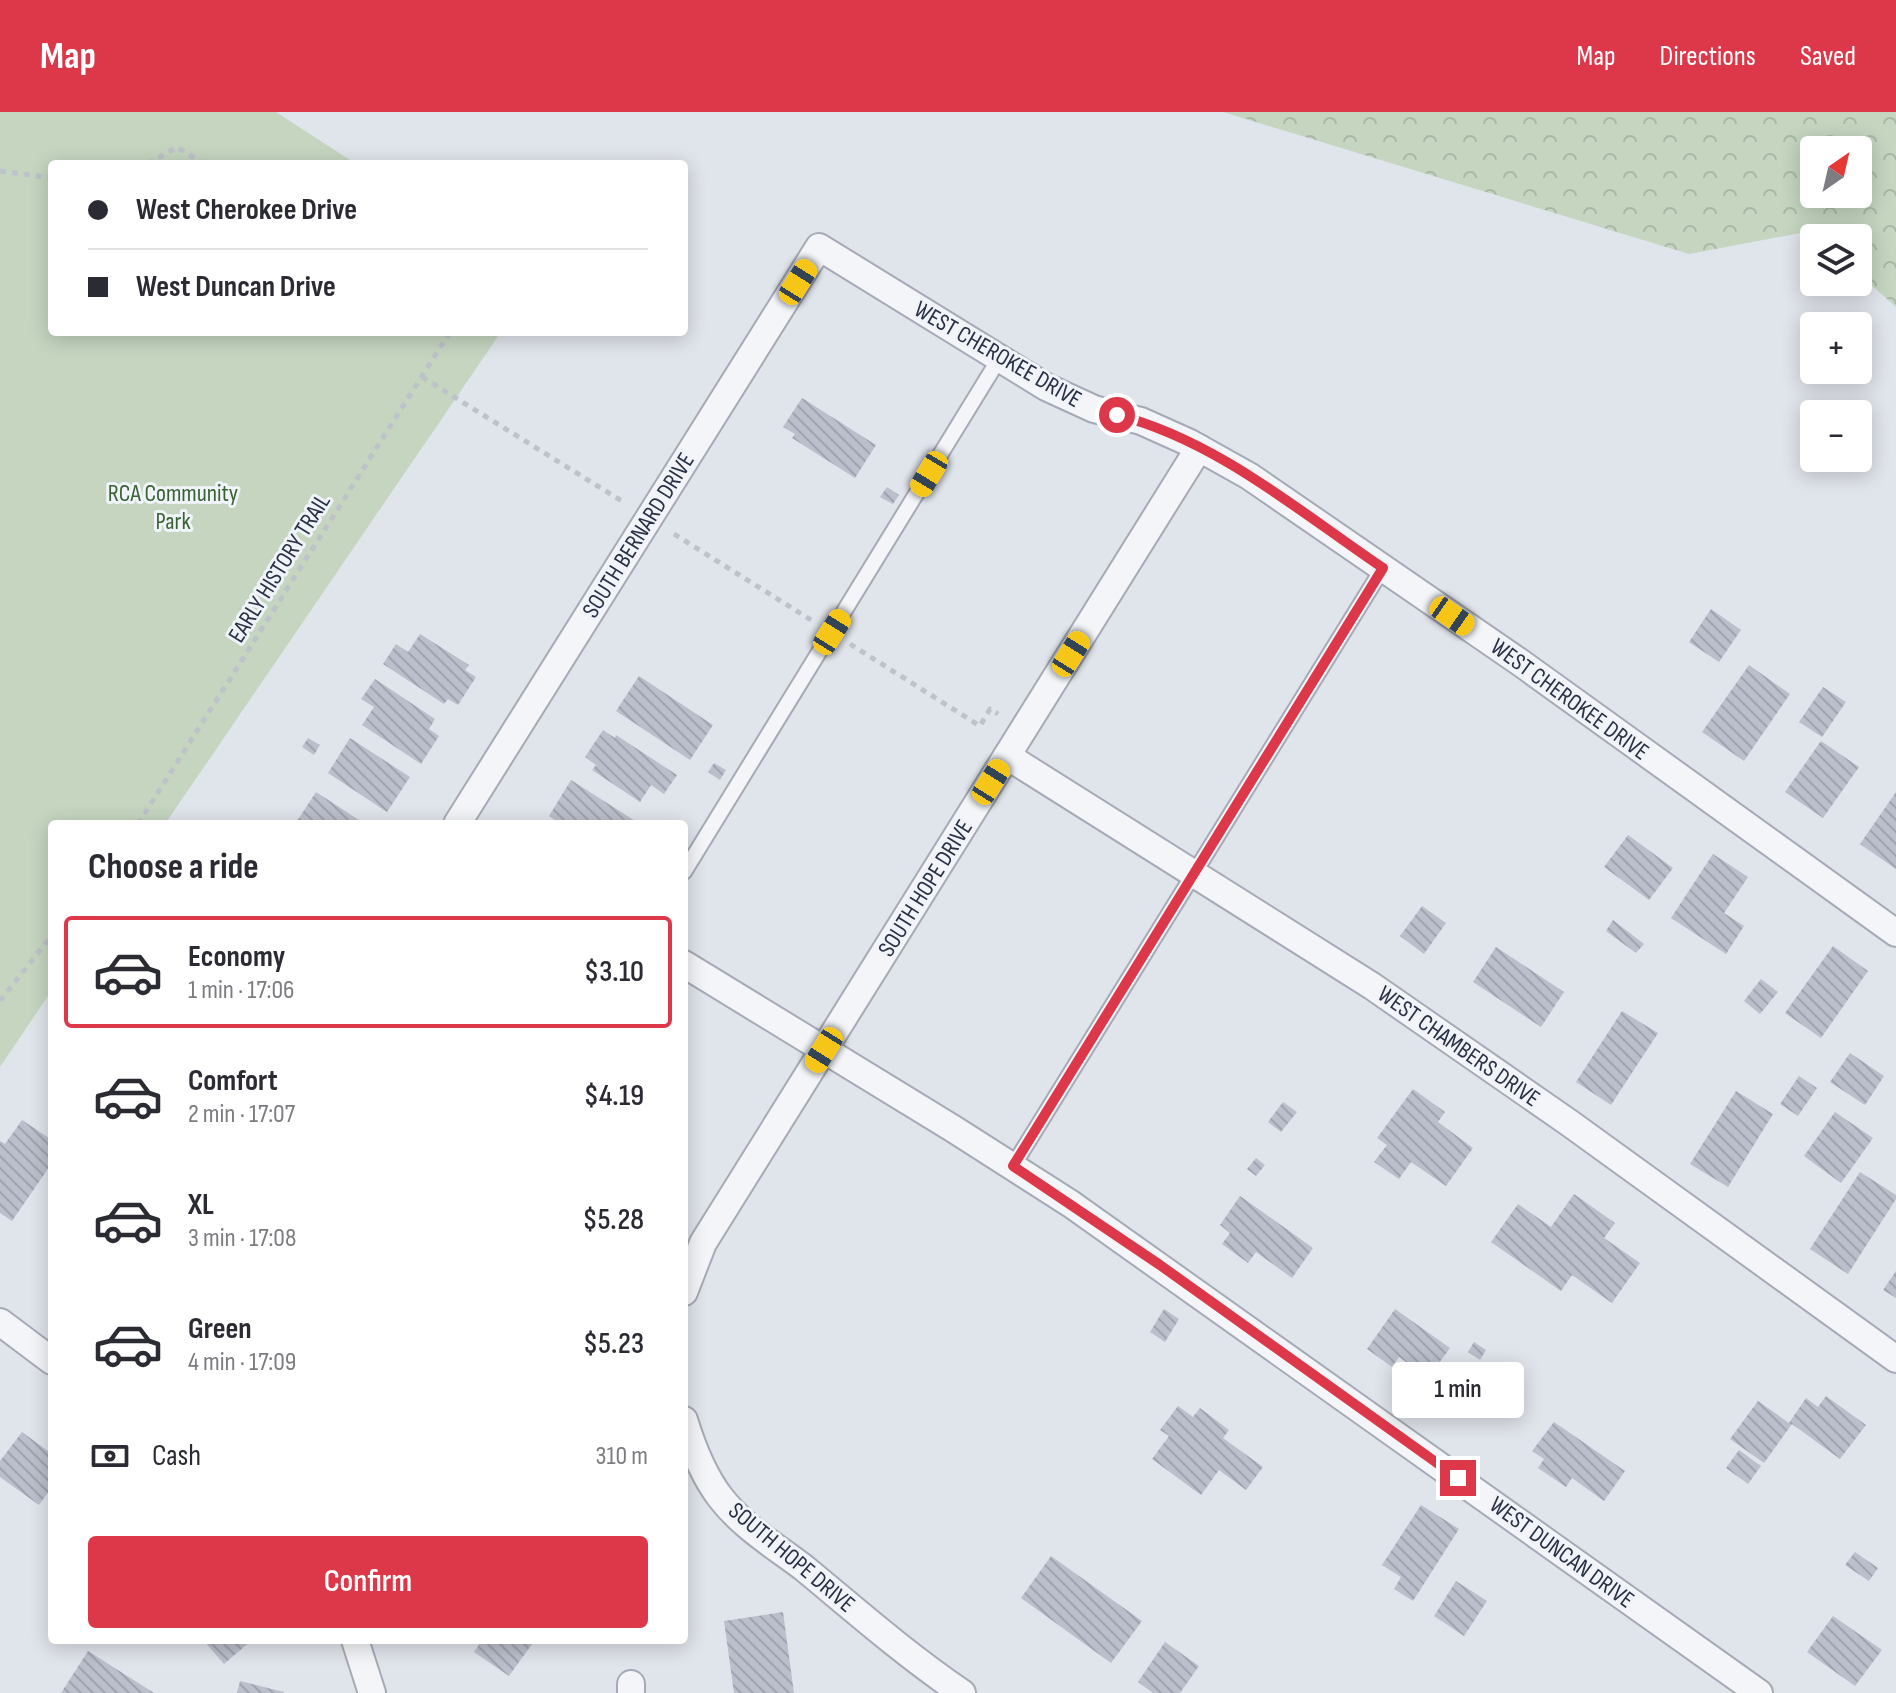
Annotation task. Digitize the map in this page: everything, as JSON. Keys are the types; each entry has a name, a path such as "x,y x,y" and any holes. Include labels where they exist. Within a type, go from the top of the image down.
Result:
{"street":[{"name":"WEST CHEROKEE DRIVE","path":"819,247 1046,387 1082,404 1141,421 1249,476 1534,673 1896,933"},
{"name":"SOUTH BERNARD DRIVE","path":"460,820 819,247"},
{"name":"SOUTH HOPE DRIVE","path":"688,1282 703,1243 1199,448"},
{"name":"WEST CHAMBERS DRIVE","path":"1007,756 1372,986 1568,1122 1896,1359"},
{"name":"WEST DUNCAN DRIVE","path":"688,966 1013,1166 1182,1280 1759,1693"},
{"path":"0,1322 48,1358"},
{"name":"SOUTH HOPE DRIVE","path":"688,1433 719,1496 748,1527 962,1693"},
{"path":"356,1644 372,1693"}],"lane":[{"path":"688,865 999,359"},
{"path":"1013,1166 1383,568"}],"path":[{"path":"155,160 177,147 198,160"},
{"path":"0,171 48,177"},
{"name":"EARLY HISTORY TRAIL","path":"141,820 448,336"},
{"path":"422,377 631,507"},
{"path":"670,532 819,625"},
{"path":"846,641 980,726 990,709 1023,731"},
{"path":"0,1001 48,940"}],"green space":[{"name":"RCA Community Park","path":"0,112 276,112 350,160 48,160 48,336 498,336 168,820 48,820 48,996 0,1067"},
{"path":"1223,112 1896,112 1896,307 1872,286 1872,224 1800,224 1800,233 1689,254"}],"building":[{"path":"802,398 876,445 855,478 792,438 795,434 783,427"},
{"path":"887,487 899,495 893,504 880,497"},
{"path":"1711,609 1741,630 1719,662 1689,642"},
{"path":"420,634 469,665 465,670 476,677 458,705 448,699 444,704 383,664 396,644 408,652"},
{"path":"1749,665 1790,694 1744,761 1702,732"},
{"path":"639,676 713,725 690,760 616,711"},
{"path":"375,679 435,719 429,729 439,736 421,764 362,725 374,707 361,699"},
{"path":"1823,687 1846,702 1822,737 1799,722"},
{"path":"603,730 615,738 616,735 677,775 664,794 651,785 640,802 592,770 596,765 585,757"},
{"path":"308,738 320,745 314,755 302,747"},
{"path":"350,738 410,777 387,812 328,773"},
{"path":"1821,741 1859,767 1823,818 1785,792"},
{"path":"714,763 726,770 720,780 708,772"},
{"path":"571,780 634,820 555,820 549,816"},
{"path":"316,792 359,820 298,820"},
{"path":"1896,792 1896,869 1860,844"},
{"path":"1628,835 1673,868 1649,900 1604,867"},
{"path":"1713,854 1748,877 1724,913 1744,926 1726,954 1671,918"},
{"path":"1422,906 1446,923 1424,954 1400,936"},
{"path":"1613,920 1644,944 1636,953 1606,931"},
{"path":"1833,946 1868,971 1821,1038 1785,1013"},
{"path":"1496,947 1564,992 1541,1027 1473,982"},
{"path":"1761,979 1778,992 1760,1014 1744,1001"},
{"path":"1622,1011 1658,1033 1611,1105 1576,1082"},
{"path":"1850,1053 1884,1076 1865,1105 1830,1082"},
{"path":"1799,1076 1817,1088 1798,1116 1780,1104"},
{"path":"1413,1089 1445,1112 1438,1122 1473,1148 1446,1186 1411,1162 1399,1179 1374,1162 1387,1145 1377,1138"},
{"path":"1736,1091 1773,1114 1728,1187 1690,1164"},
{"path":"1283,1102 1297,1112 1281,1132 1268,1122"},
{"path":"1835,1112 1873,1138 1841,1183 1804,1156"},
{"path":"22,1120 48,1137 48,1169 12,1221 0,1213 0,1141 5,1144"},
{"path":"1256,1158 1265,1165 1256,1176 1247,1169"},
{"path":"1860,1172 1896,1195 1896,1199 1848,1274 1810,1249"},
{"path":"1574,1194 1615,1223 1604,1238 1640,1263 1612,1303 1572,1275 1561,1291 1491,1242 1518,1204 1551,1227"},
{"path":"1240,1196 1313,1248 1292,1278 1256,1252 1248,1263 1222,1244 1230,1233 1220,1225"},
{"path":"1896,1271 1896,1298 1883,1290"},
{"path":"1164,1309 1179,1319 1165,1342 1150,1332"},
{"path":"1395,1309 1450,1348 1428,1378 1399,1357 1392,1367 1367,1349"},
{"path":"1474,1342 1486,1350 1480,1360 1468,1352"},
{"path":"1826,1396 1866,1425 1840,1459 1792,1424 1764,1463 1730,1439 1758,1401 1789,1423 1806,1398 1818,1407"},
{"path":"1178,1406 1193,1417 1200,1408 1229,1430 1223,1438 1263,1467 1246,1490 1219,1470 1201,1495 1152,1459 1169,1436 1160,1430"},
{"path":"1554,1422 1625,1471 1604,1501 1572,1478 1566,1487 1538,1468 1544,1459 1532,1451"},
{"path":"22,1432 48,1451 48,1493 39,1505 0,1477 0,1461"},
{"path":"1739,1450 1761,1466 1748,1484 1726,1468"},
{"path":"1421,1505 1459,1529 1413,1601 1394,1589 1401,1577 1382,1565"},
{"path":"1855,1552 1878,1568 1869,1581 1845,1565"},
{"path":"1051,1556 1142,1621 1111,1663 1021,1598"},
{"path":"1456,1581 1487,1601 1464,1636 1434,1616"},
{"path":"783,1612 794,1693 734,1693 724,1621"},
{"path":"1833,1616 1882,1650 1855,1686 1807,1652"},
{"path":"1165,1642 1199,1666 1180,1693 1153,1693 1138,1682"},
{"path":"206,1644 247,1644 224,1664"},
{"path":"479,1644 532,1644 509,1676 474,1652"},
{"path":"88,1651 154,1693 61,1693"},
{"path":"240,1681 284,1692 237,1693"}],"route":[{"path":"1117,415 1141,421 1190,443 1249,476 1383,568 1013,1166 1160,1265 1458,1478"}]}
